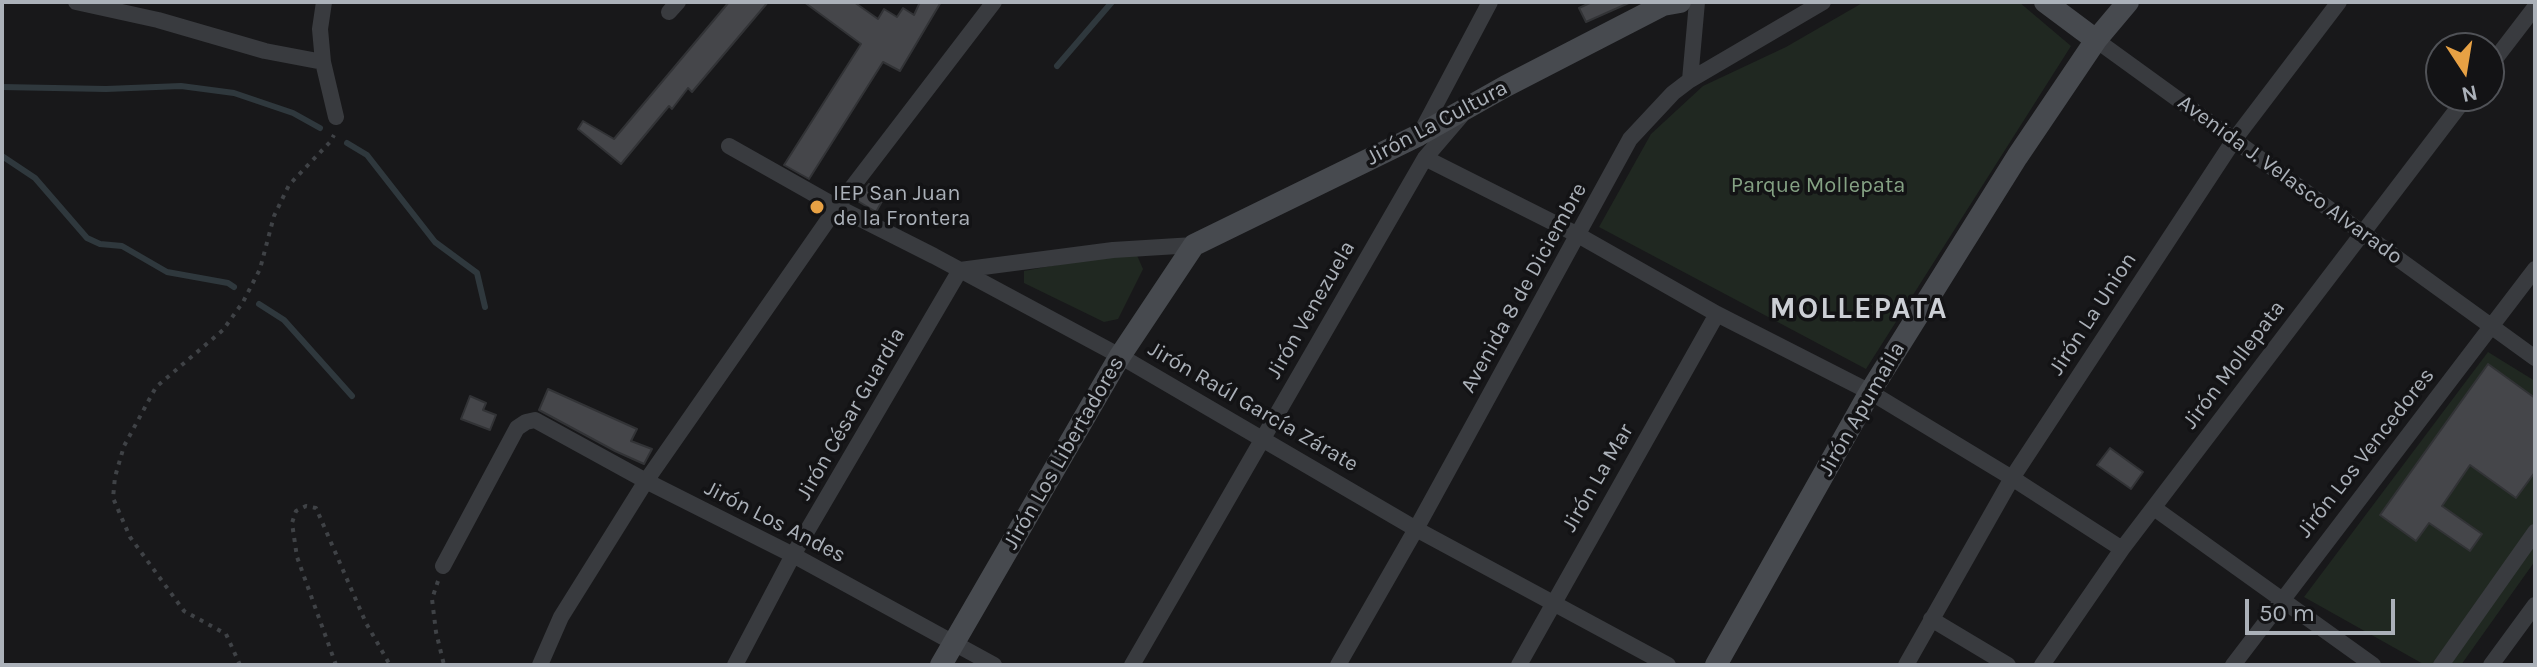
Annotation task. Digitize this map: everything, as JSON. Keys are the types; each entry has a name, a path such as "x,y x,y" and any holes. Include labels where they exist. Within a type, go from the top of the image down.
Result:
{"street":[{"path":"76,2 158,20 265,51 323,62"},
{"path":"324,2 320,29 323,62 336,117"},
{"path":"540,665 561,617 646,481 837,207 994,2"},
{"path":"1419,135 1490,2"},
{"name":"Jirón La Cultura","path":"1194,245 1419,135 1663,5 1680,2"},
{"path":"1690,80 1697,2"},
{"name":"Avenida 8 de Diciembre","path":"1338,665 1630,139 1673,93 1690,80 1823,2"},
{"name":"Avenida J. Velasco Alvarado","path":"2045,2 2535,358"},
{"name":"Jirón Apumaila","path":"1716,665 1870,392 2017,157 2096,40 2128,2"},
{"name":"Jirón La Union","path":"1906,665 2012,478 2234,140 2339,2"},
{"path":"2505,46 2535,7"},
{"name":"Jirón Venezuela","path":"1132,665 1425,158 1467,109"},
{"name":"Jirón Mollepata","path":"2042,665 2122,549 2455,112"},
{"name":"Jirón Raúl García Zárate","path":"729,146 837,207 1120,356 1416,529 1668,665"},
{"path":"1425,158 1578,235 1717,314 1870,392 2122,549"},
{"path":"960,270 1113,250 1194,245"},
{"name":"Jirón Los Libertadores","path":"941,665 1120,356 1194,245"},
{"name":"Jirón Los Vencedores","path":"2233,665 2535,269"},
{"name":"Jirón César Guardia","path":"735,665 793,555 960,270"},
{"name":"Jirón La Mar","path":"1519,665 1717,314"},
{"name":"Jirón Los Andes","path":"443,566 517,428 535,420 994,665"},
{"path":"2154,508 2373,665"},
{"path":"2441,665 2535,532"},
{"path":"2491,665 2535,605"},
{"path":"1931,619 2008,665"}],"path":[{"path":"240,665 226,634 184,611 130,537 113,498 115,477 124,446 156,387 223,330 243,302 255,281 274,216 289,185 330,142 336,128 336,117"},
{"path":"336,665 297,557 292,523 296,511 306,506 316,508 366,623 390,665"},
{"path":"443,566 432,599 444,665"}],"green space":[{"name":"Parque Mollepata","path":"1864,2 2019,2 2071,46 1866,369 1599,227 1651,134 1703,86 1786,47"},
{"path":"1126,252 1136,253 1143,269 1118,319 1104,322 1024,283 1024,271"},
{"path":"2488,352 2535,381 2535,561 2461,665 2425,665 2304,597"}],"building":[{"path":"729,2 768,2 692,92 688,88 672,109 669,106 621,164 578,129 583,121 614,139"},
{"path":"804,2 854,2 878,19 884,9 897,17 903,8 914,15 920,2 941,2 900,71 883,62 809,179 784,165 861,44"},
{"path":"1592,2 1631,2 1586,22 1579,8"},
{"path":"869,184 886,194 876,212 856,200"},
{"path":"2488,364 2535,398 2535,472 2516,498 2470,465 2442,506 2482,534 2470,551 2429,523 2416,541 2380,515"},
{"path":"548,389 637,429 631,441 652,449 644,464 539,410"},
{"path":"470,396 486,403 483,410 496,415 490,430 461,419"},
{"path":"2110,448 2143,472 2131,489 2097,465"}],"waterway":[{"path":"1057,66 1112,2"},
{"path":"2,87 106,89 181,86 234,93 293,113 320,128"},
{"path":"347,143 367,155 435,242 477,273 485,307"},
{"path":"2,156 35,178 87,238 100,244 122,246 167,272 228,283 234,287"},
{"path":"259,304 284,320 352,396"}],"place":[{"name":"IEP San Juan de la Frontera","path":"817,207"}],"district":[{"name":"MOLLEPATA","path":"1859,309"}]}
